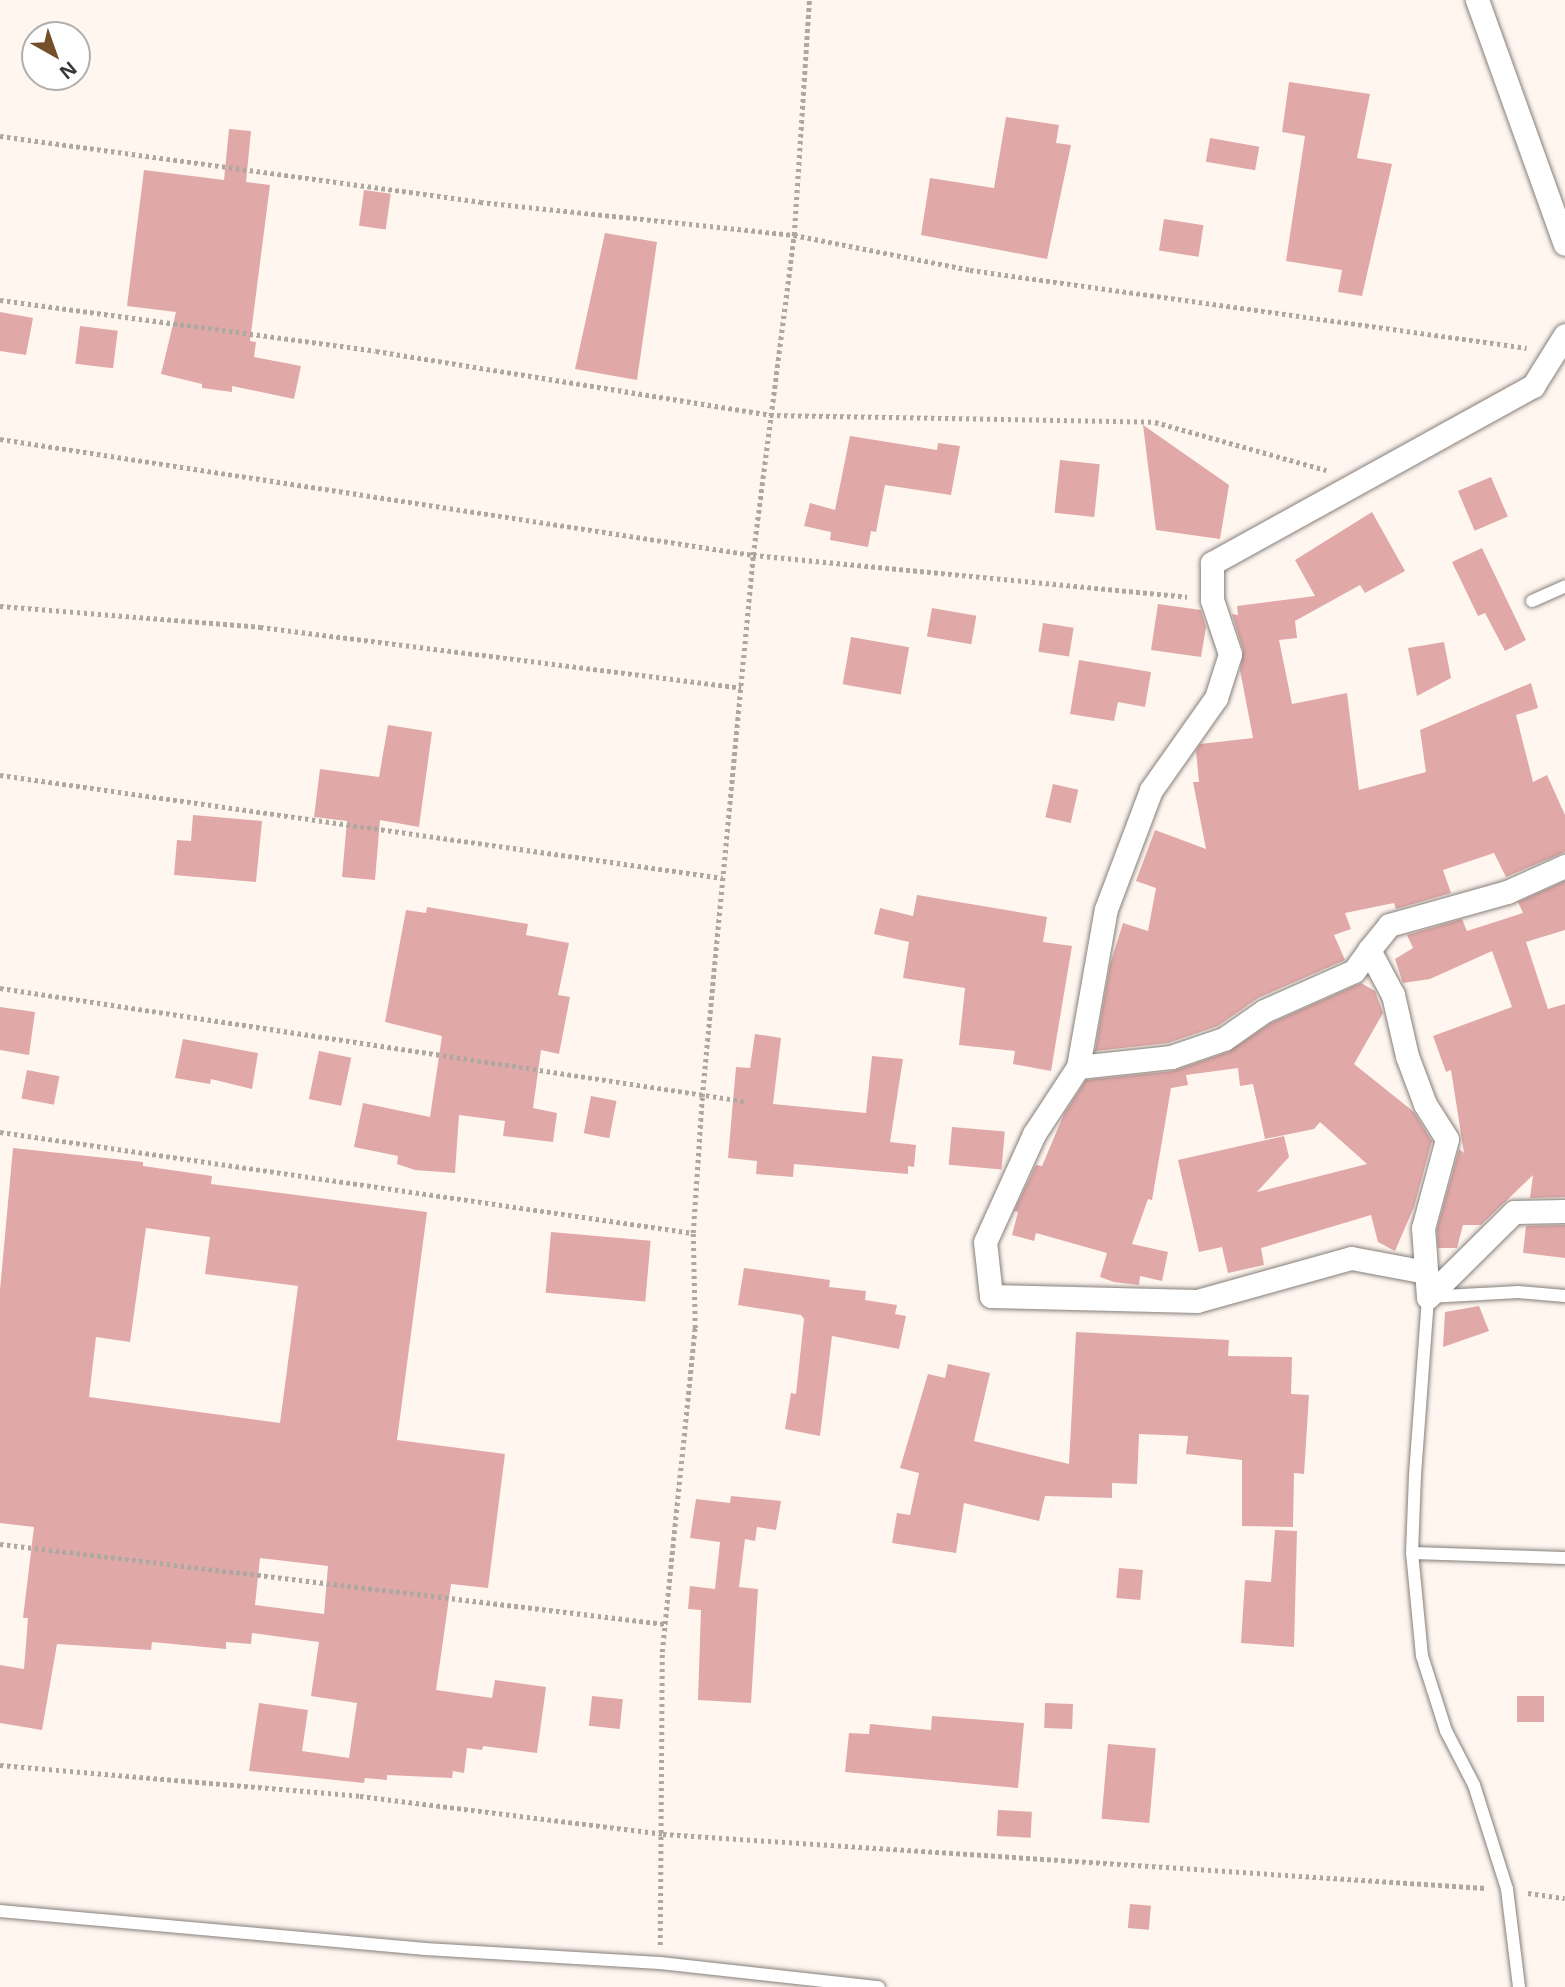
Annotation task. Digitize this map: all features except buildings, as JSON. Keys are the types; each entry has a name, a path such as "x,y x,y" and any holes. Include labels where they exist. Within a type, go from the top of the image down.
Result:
{"street":[{"path":"1477,0 1565,244"},
{"path":"1426,1272 1351,1258 1197,1301 991,1296 985,1242 1034,1133 1078,1067 1110,897 1151,790 1178,747 1216,698 1230,654 1212,600 1212,563 1533,386 1561,344"},
{"path":"1078,1067 1171,1057 1224,1039 1264,1011 1354,971 1389,925 1507,892 1565,866"},
{"path":"1369,950 1393,995 1407,1056 1425,1104 1447,1139 1423,1228 1428,1297"},
{"path":"1428,1297 1514,1212 1565,1211"}],"lane":[{"path":"1532,601 1565,586"},
{"path":"1519,1987 1507,1890 1474,1784 1446,1731 1422,1657 1412,1553 1428,1297 1518,1292 1565,1296"},
{"path":"1412,1553 1565,1558"},
{"path":"0,1911 425,1950 660,1963 879,1987"}],"path":[{"path":"660,1963 666,1624 695,1328 693,1233 702,1097 753,555 794,235 809,0"},
{"path":"0,136 480,202 794,235 970,270 1561,344"},
{"path":"0,300 376,351 770,415 1154,422 1364,481"},
{"path":"0,439 753,555 1212,600"},
{"path":"0,606 260,626 741,688"},
{"path":"0,775 723,878"},
{"path":"0,988 668,1087 702,1097 744,1101"},
{"path":"0,1132 693,1233"},
{"path":"0,1544 666,1624"},
{"path":"0,1765 360,1796 663,1834 1507,1890 1565,1898"}]}
